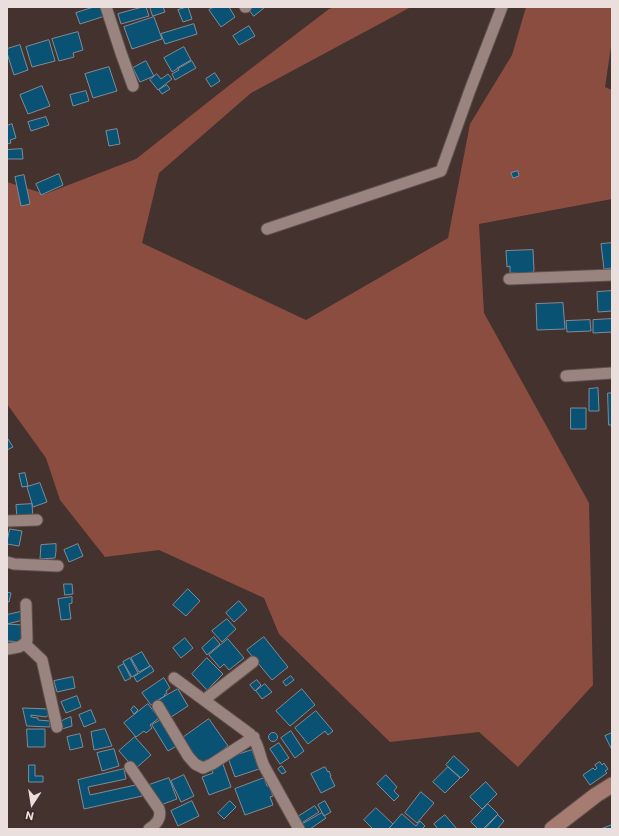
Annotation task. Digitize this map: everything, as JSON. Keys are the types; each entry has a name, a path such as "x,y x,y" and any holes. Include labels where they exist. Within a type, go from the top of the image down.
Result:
{"street":[{"path":"106,7 133,86"},
{"path":"267,229 441,171 502,7"},
{"path":"509,279 612,275"},
{"path":"566,376 612,373"},
{"path":"7,521 37,520"},
{"path":"7,562 14,564 58,566"},
{"path":"7,649 19,647 25,644 27,640 26,604"},
{"path":"25,644 42,660 57,727"},
{"path":"204,700 253,662"},
{"path":"174,678 254,737 264,766 299,829"},
{"path":"158,706 188,756 195,764 203,768 212,764 254,737"},
{"path":"130,767 159,809 160,818 157,823 149,829"},
{"path":"552,829 596,795 612,785"}],"shaded area":[{"path":"335,7 411,7 251,93 159,173 142,243 306,320 448,238 470,124 512,55 526,7 612,7 612,40 605,87 612,90 612,199 479,224 484,313 589,503 593,685 518,767 479,732 390,742 279,634 264,598 159,550 105,557 60,500 46,458 7,404 7,182 45,194 136,159 236,80 329,9"}],"building":[{"path":"94,7 102,7 105,16 80,24 76,13"},
{"path":"146,7 149,16 121,24 118,14"},
{"path":"150,7 163,7 165,12 153,16"},
{"path":"188,7 192,19 183,22 178,10"},
{"path":"214,7 229,7 235,17 221,27 209,10"},
{"path":"247,7 265,7 254,16"},
{"path":"154,17 162,39 132,49 124,27"},
{"path":"194,24 197,34 165,44 161,34"},
{"path":"249,26 255,36 239,45 233,36"},
{"path":"78,32 83,50 73,53 74,57 59,61 52,39"},
{"path":"49,40 55,61 32,67 26,47"},
{"path":"20,45 28,70 14,75 7,49"},
{"path":"184,47 191,60 172,72 164,58"},
{"path":"146,61 154,76 140,82 133,68"},
{"path":"192,61 196,68 175,80 172,74"},
{"path":"109,67 117,91 93,98 85,74"},
{"path":"215,73 220,81 211,87 206,79"},
{"path":"157,74 161,79 168,74 172,79 158,90 150,80"},
{"path":"167,85 170,89 162,94 159,90"},
{"path":"42,86 50,106 28,114 20,95"},
{"path":"86,91 89,101 73,106 70,95"},
{"path":"46,117 49,125 31,131 28,122"},
{"path":"12,124 16,138 10,140 11,143 7,144 7,126"},
{"path":"117,129 120,144 109,146 106,131"},
{"path":"22,149 23,159 7,159 7,150"},
{"path":"518,171 519,176 513,178 511,173"},
{"path":"59,174 63,185 41,195 36,184"},
{"path":"24,175 30,204 21,206 15,177"},
{"path":"612,243 612,268 604,269 601,244"},
{"path":"533,250 534,270 532,274 516,275 516,273 510,273 510,266 507,267 506,251"},
{"path":"612,291 612,311 598,312 597,292"},
{"path":"563,303 565,329 537,330 536,304"},
{"path":"612,319 612,332 593,333 593,320"},
{"path":"590,320 591,331 567,332 566,321"},
{"path":"598,388 599,411 589,411 589,389"},
{"path":"608,393 612,393 612,425 609,425"},
{"path":"571,408 586,408 586,429 571,429"},
{"path":"7,439 13,447 7,450"},
{"path":"25,473 28,486 22,487 19,474"},
{"path":"40,483 47,502 33,507 27,487"},
{"path":"32,504 33,518 17,519 16,505"},
{"path":"10,529 22,531 19,546 7,544"},
{"path":"56,544 55,558 40,559 41,545"},
{"path":"78,544 83,556 69,562 64,550"},
{"path":"64,584 72,584 73,594 65,595"},
{"path":"188,589 200,601 186,616 173,605"},
{"path":"7,592 11,593 9,602 7,601"},
{"path":"72,597 72,603 69,604 71,619 61,620 58,599"},
{"path":"239,601 247,610 234,622 226,613"},
{"path":"20,612 23,620 7,624 7,615"},
{"path":"227,619 236,629 222,642 212,631"},
{"path":"7,624 22,625 22,642 7,641"},
{"path":"214,637 220,644 207,655 202,648"},
{"path":"264,637 288,667 272,680 247,650"},
{"path":"185,638 193,648 181,658 173,648"},
{"path":"228,639 244,658 229,670 224,664 220,668 209,655"},
{"path":"142,652 150,666 139,672 131,658"},
{"path":"130,658 138,673 132,677 123,662"},
{"path":"207,658 223,674 207,690 192,674"},
{"path":"124,664 131,678 125,681 118,667"},
{"path":"151,666 154,671 137,682 134,677"},
{"path":"291,676 294,680 286,686 283,682"},
{"path":"73,677 75,688 57,692 54,681"},
{"path":"164,678 170,688 166,691 167,693 164,695 165,696 151,705 142,693"},
{"path":"257,680 261,685 255,691 250,685"},
{"path":"265,684 272,692 262,699 256,691"},
{"path":"178,689 188,706 168,719 157,701"},
{"path":"302,689 315,705 290,726 276,711"},
{"path":"77,696 81,707 66,713 61,702"},
{"path":"148,704 159,718 150,725 152,728 146,733 144,731 136,737 124,723"},
{"path":"134,706 138,710 134,714 131,710"},
{"path":"23,708 50,709 50,714 46,717 31,715 31,717 38,718 38,720 50,721 50,727 27,726"},
{"path":"91,710 96,722 84,727 79,715"},
{"path":"316,711 333,731 328,735 325,731 308,744 295,728"},
{"path":"71,717 72,726 62,729 60,722"},
{"path":"164,718 180,744 168,751 152,725"},
{"path":"209,719 228,746 201,766 181,739"},
{"path":"27,729 45,729 45,747 28,747"},
{"path":"105,729 112,746 94,750 91,732"},
{"path":"291,731 304,751 295,758 281,738"},
{"path":"273,732 278,737 273,742 268,737"},
{"path":"612,733 612,750 605,736"},
{"path":"80,734 83,747 70,750 67,737"},
{"path":"135,737 151,755 135,769 119,751"},
{"path":"279,743 289,758 280,764 270,749"},
{"path":"114,749 119,766 102,771 97,753"},
{"path":"252,750 259,769 235,777 228,758"},
{"path":"454,756 469,770 461,778 446,765"},
{"path":"600,762 602,765 604,763 608,769 605,771 607,773 590,785 583,775 593,768 595,770 597,768 595,765"},
{"path":"223,764 231,787 209,795 202,777 213,773 211,768"},
{"path":"29,765 35,765 35,776 43,776 43,782 29,782"},
{"path":"282,766 286,772 282,774 278,769"},
{"path":"325,767 328,772 329,771 335,786 321,793 311,774"},
{"path":"448,767 460,778 445,793 433,782"},
{"path":"124,769 126,779 88,787 90,795 140,784 142,796 84,809 78,780"},
{"path":"184,775 194,796 181,802 171,781"},
{"path":"386,775 397,787 394,791 399,796 394,801 377,784"},
{"path":"169,778 177,799 158,806 149,785"},
{"path":"264,778 273,796 270,797 273,805 245,815 235,789"},
{"path":"486,782 497,794 482,809 470,797"},
{"path":"421,792 434,803 417,823 405,813"},
{"path":"192,801 199,816 178,826 171,811"},
{"path":"230,801 236,807 224,819 218,813"},
{"path":"325,801 331,812 324,816 318,805"},
{"path":"488,804 498,814 483,829 478,829 471,822"},
{"path":"315,806 319,812 300,824 296,818"},
{"path":"376,808 393,824 388,829 373,829 364,820"},
{"path":"322,813 326,818 310,829 303,829 301,825"},
{"path":"402,814 416,826 420,821 425,826 422,829 389,829"},
{"path":"445,815 457,829 438,829 434,824"},
{"path":"498,815 504,821 497,829 485,829"},
{"path":"612,825 612,829 601,829"}]}
